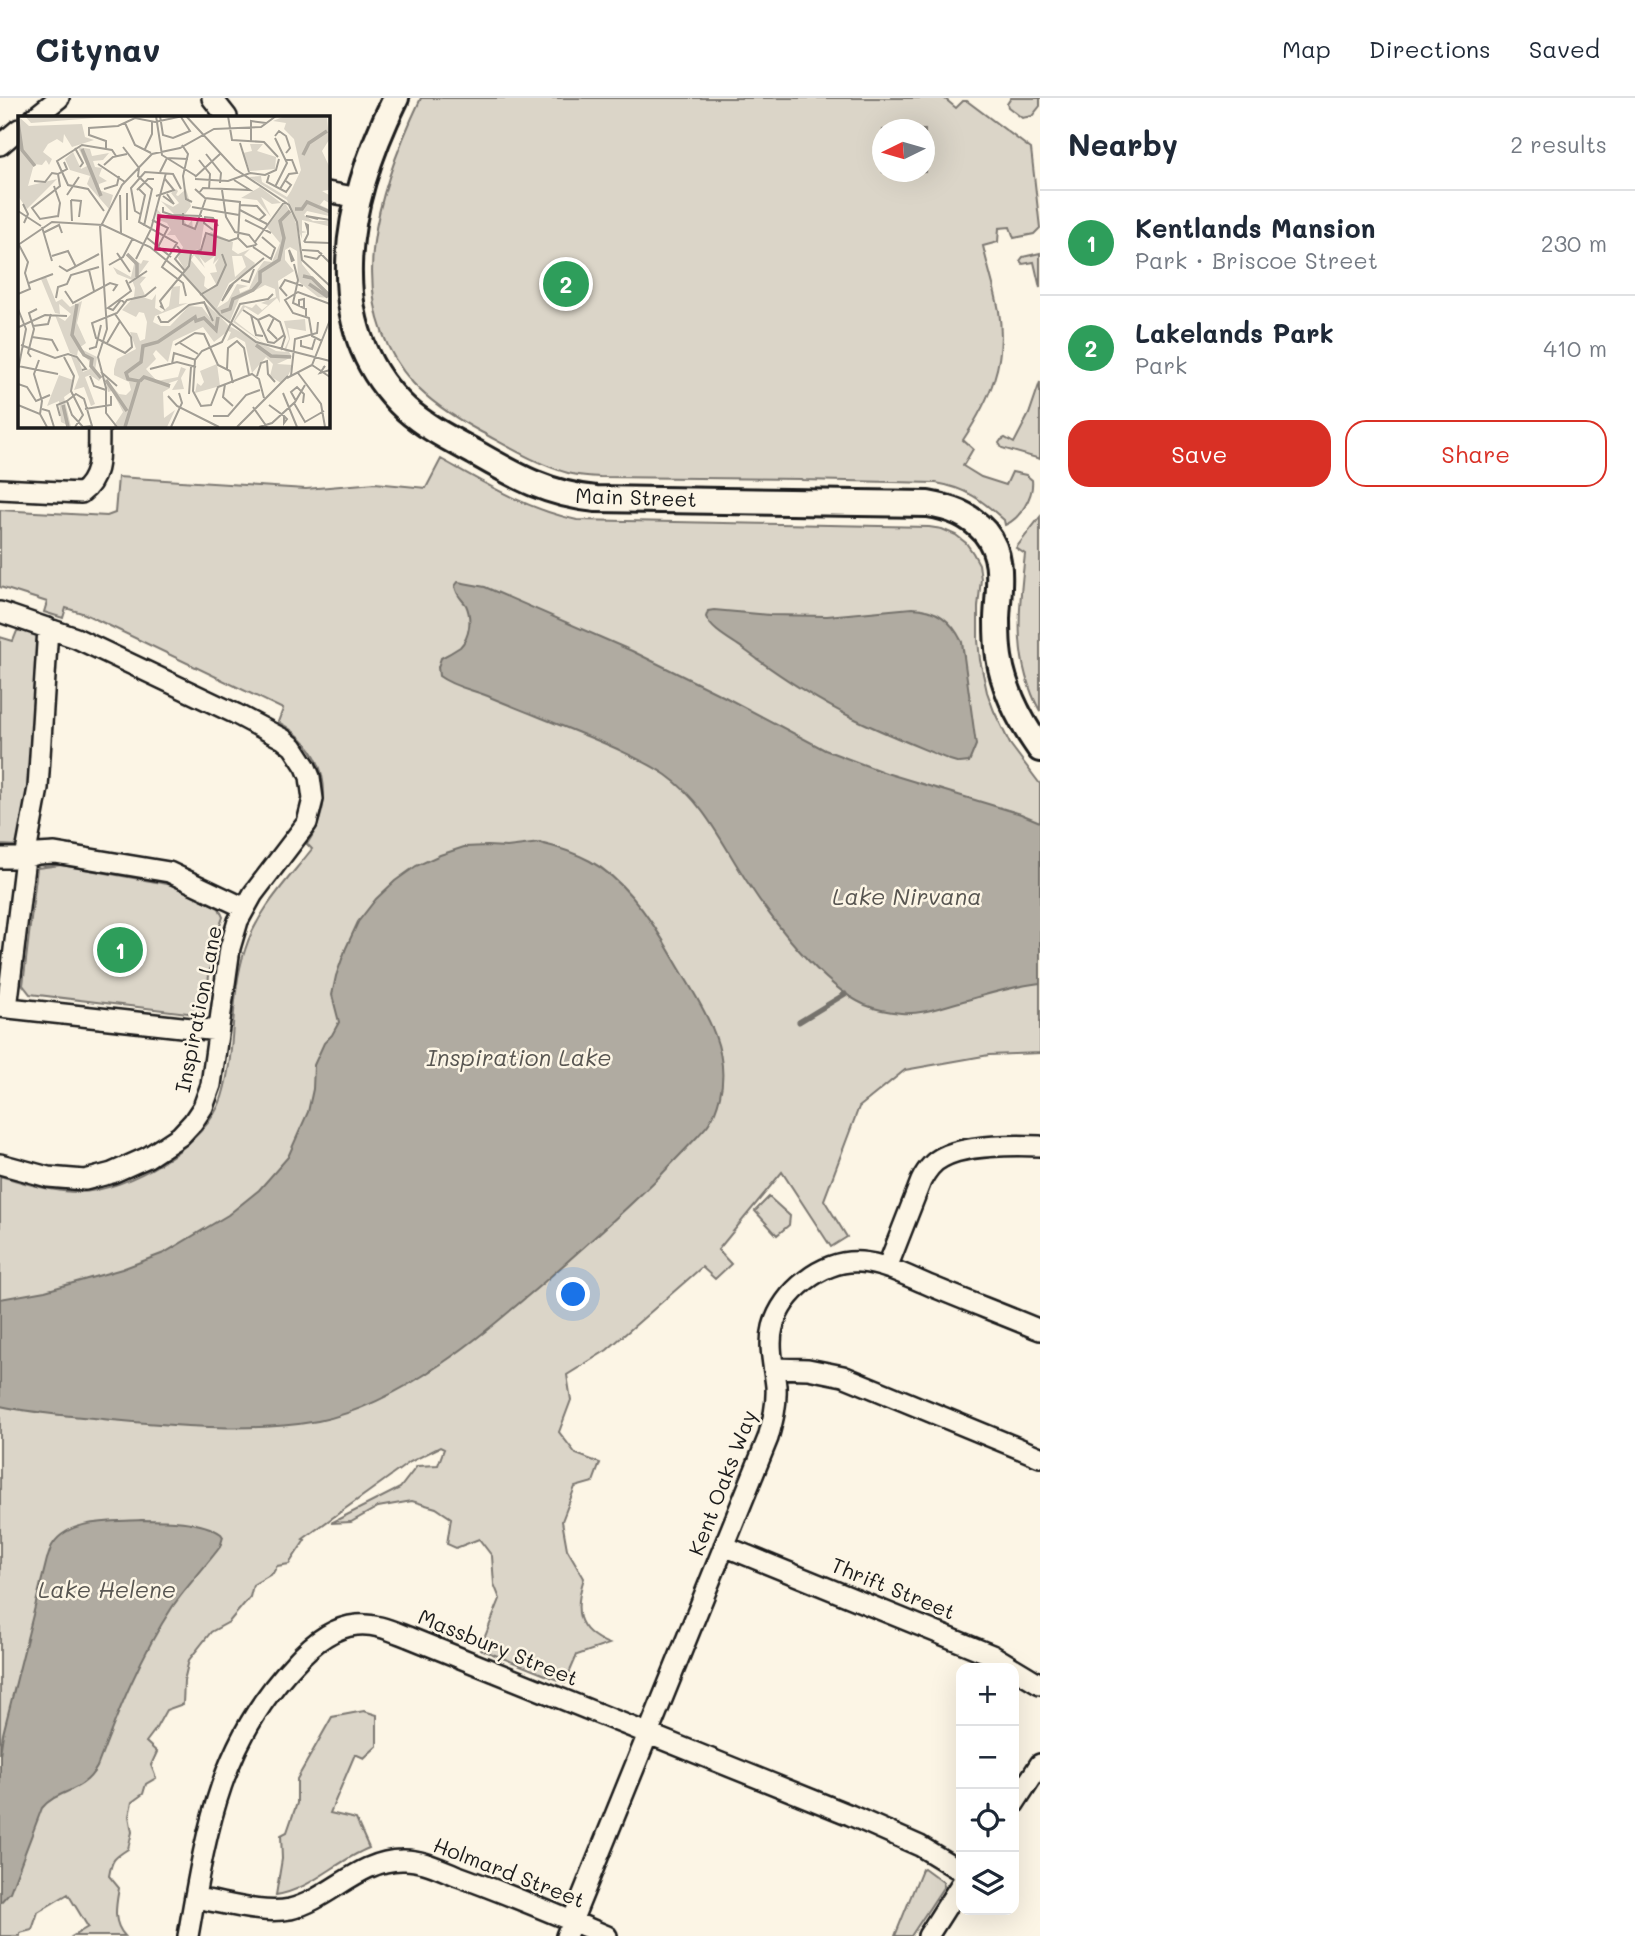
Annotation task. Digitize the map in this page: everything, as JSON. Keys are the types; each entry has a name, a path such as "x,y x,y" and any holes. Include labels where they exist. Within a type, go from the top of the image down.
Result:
{"street":[{"path":"35,116 59,98"},
{"path":"212,98 226,116"},
{"name":"Main Street","path":"396,98 374,149 359,198 350,250 349,292 356,327 372,365 398,400 432,429 516,476 552,492 582,498 929,504 955,510 972,520 990,538 995,548 1000,575 997,640 1003,676 1014,708 1040,749"},
{"path":"0,145 18,131"},
{"path":"329,192 359,198"},
{"path":"0,489 80,494 89,487 97,474 100,427"},
{"name":"Inspiration Lane","path":"0,612 76,638 271,732 301,756 310,777 313,799 309,818 238,921 230,948 211,1085 208,1096 193,1122 168,1145 129,1166 85,1180 48,1177 0,1164"},
{"path":"48,628 39,783 3,1007 218,1031"},
{"path":"0,858 25,858 55,853 169,872 245,908"},
{"path":"887,1268 921,1181 936,1161 950,1154 984,1148 1040,1146"},
{"name":"Kent Oaks Way","path":"569,1929 774,1418 776,1396 772,1330 783,1304 796,1289 826,1269 842,1263 862,1262 887,1268 1040,1330"},
{"path":"774,1368 808,1369 843,1376 1040,1457"},
{"name":"Thrift Street","path":"724,1546 992,1655 1040,1684"},
{"name":"Massbury Street","path":"188,1936 211,1815 220,1786 245,1732 285,1673 317,1642 344,1627 365,1625 388,1629 648,1734 920,1846 956,1868"},
{"path":"1019,1796 1040,1764"},
{"name":"Holmard Street","path":"195,1898 262,1910 288,1909 307,1902 374,1865 393,1860 411,1860 472,1881 569,1929 607,1936"},
{"path":"928,1936 956,1892"}],"shaded area":[{"path":"421,98 944,98 956,108 963,101 967,101 1031,149 1040,228 1034,234 1014,238 1010,227 999,228 998,242 983,246 999,311 1001,347 988,395 963,440 973,449 963,466 981,477 1006,485 1012,472 1026,475 1032,480 1031,493 1025,506 1016,518 1005,525 1004,520 973,496 936,483 600,477 557,470 513,449 463,422 420,391 390,351 377,316 372,280 374,242 392,168"},
{"path":"1011,98 1040,98 1040,106 1032,116 1022,118 1008,107"},
{"path":"1040,253 1040,288 1034,262 1023,264 1020,261 1023,257"},
{"path":"1040,382 1040,459 1002,448 999,443 1005,438 1014,443 1029,414"},
{"path":"441,459 523,502 577,520 929,527 956,535 966,543 979,564 981,579 978,640 987,692 1010,744 1040,784 1040,1053 989,1055 905,1070 859,1107 824,1200 847,1237 831,1247 782,1172 718,1250 731,1264 715,1279 702,1267 607,1350 567,1375 571,1400 559,1432 576,1454 600,1463 593,1482 575,1487 562,1521 567,1549 584,1578 579,1600 580,1618 589,1632 609,1644 577,1655 565,1683 480,1649 500,1599 494,1584 492,1556 479,1539 456,1548 447,1544 451,1518 436,1508 412,1501 378,1507 351,1522 331,1523 400,1488 417,1466 438,1465 444,1449 440,1447 410,1462 303,1539 305,1540 289,1564 277,1566 273,1573 253,1585 250,1597 229,1622 211,1632 189,1660 184,1681 183,1704 166,1710 146,1742 157,1752 151,1765 156,1778 146,1784 143,1794 132,1802 129,1816 132,1832 128,1849 114,1860 110,1870 109,1876 119,1888 117,1919 125,1936 73,1936 88,1927 68,1894 38,1912 32,1930 20,1933 20,1936 0,1936 0,1176 58,1190 97,1190 141,1175 183,1148 200,1132 213,1115 227,1079 237,986 250,936 265,909 312,849 307,844 322,810 324,792 317,760 295,733 278,722 283,709 85,614 66,608 63,618 44,612 47,602 0,587 0,510 107,516 115,513 118,477 306,489 375,483 426,488"},
{"path":"1040,517 1040,711 1031,692 1021,654 1020,615 1025,554 1016,548"},
{"path":"17,631 35,634 40,641 32,806 20,846 0,845 0,637 13,641"},
{"path":"61,865 173,885 219,908 223,917 213,951 204,1009 196,1014 30,994 23,985 37,868"},
{"path":"769,1197 790,1216 789,1225 777,1235 755,1211"},
{"path":"364,1711 377,1715 377,1746 364,1758 355,1754 330,1813 356,1819 369,1848 312,1881 276,1895 282,1859 281,1835 287,1832 297,1803 297,1779 332,1717"},
{"path":"922,1869 943,1882 944,1886 911,1936 895,1936"}],"water":[{"name":"Lake Nirvana","path":"458,582 485,587 632,651 825,750 886,773 1040,822 1040,983 1001,990 916,1013 873,1008 849,996 815,967 783,932 701,810 679,785 647,764 615,748 439,676 441,658 460,647 468,633 469,616 455,586"},
{"path":"912,608 936,613 942,617 962,642 976,745 969,762 950,760 837,710 795,685 722,634 706,617 708,611 714,610 827,616"},
{"name":"Inspiration Lake","path":"540,843 566,850 590,861 627,891 666,946 702,1007 717,1041 722,1077 720,1096 714,1113 705,1128 661,1175 558,1270 467,1345 412,1382 351,1412 293,1425 241,1428 70,1416 0,1406 0,1299 45,1291 122,1269 164,1253 228,1215 259,1190 288,1157 308,1112 314,1065 324,1043 339,1022 332,995 336,976 358,922 376,899 416,866 440,855 464,847 507,847"},
{"name":"Lake Helene","path":"141,1520 193,1523 213,1529 223,1537 220,1547 173,1606 150,1645 91,1776 77,1787 55,1797 42,1808 10,1892 0,1903 0,1754 50,1549 61,1536 81,1526"}],"waterway":[{"path":"799,1022 845,994"}],"place":[{"name":"Lakelands Park","path":"566,284"},
{"name":"Kentlands Mansion","path":"120,950"}]}
